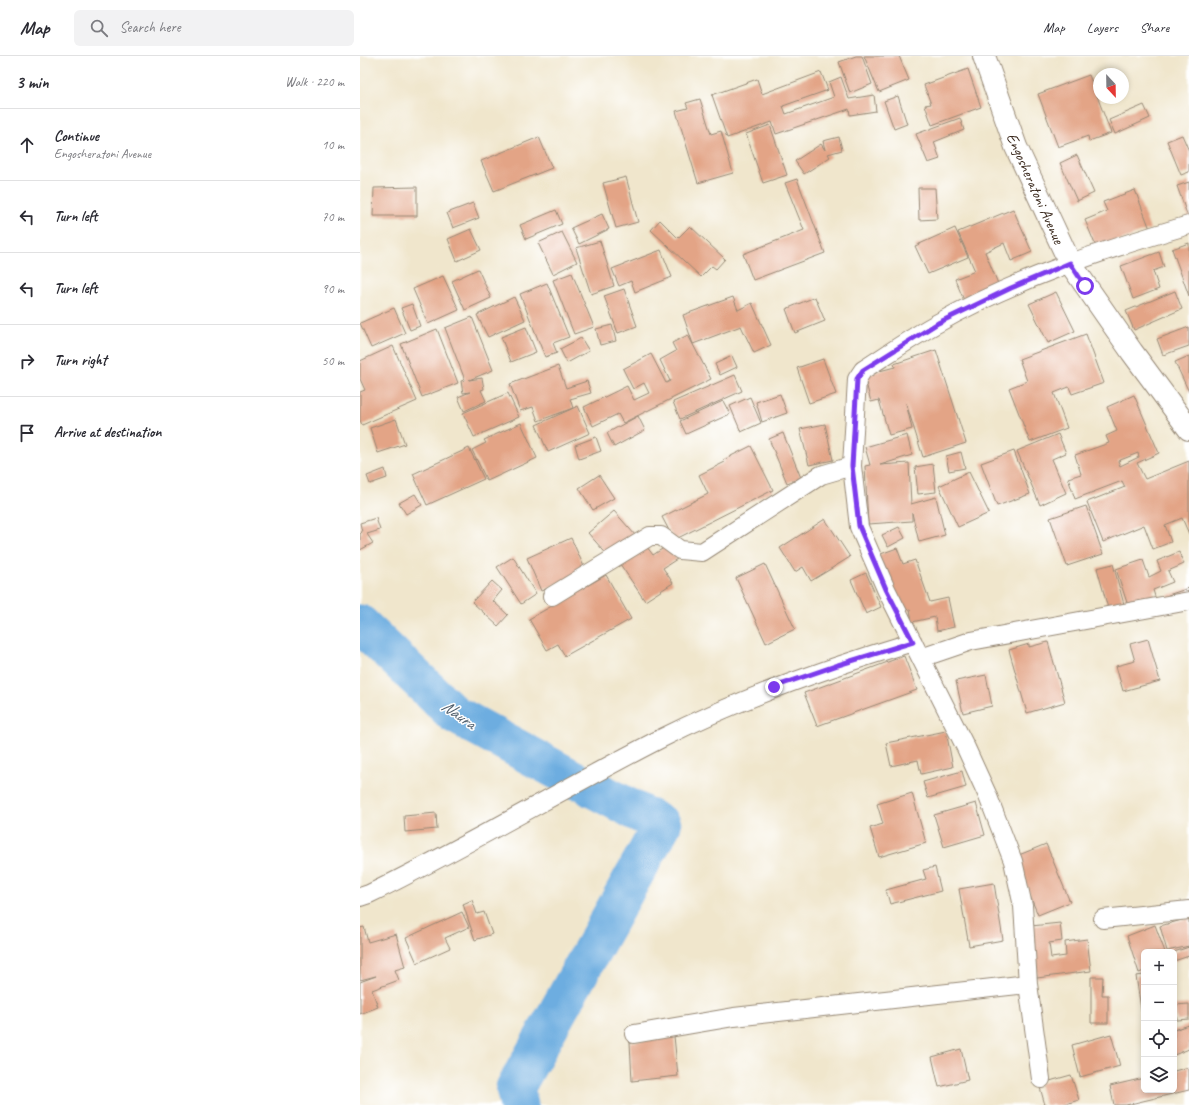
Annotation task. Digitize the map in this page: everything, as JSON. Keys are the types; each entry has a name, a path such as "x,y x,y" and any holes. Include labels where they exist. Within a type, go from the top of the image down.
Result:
{"street":[{"name":"Engosheratoni Avenue","path":"984,56 1016,146 1070,263 1132,352 1189,429"},
{"path":"1041,1079 1028,984 1024,906 1013,862 975,768 886,589 859,526 852,466 857,379 863,370 938,323 1011,288 1070,263 1189,226"},
{"path":"552,596 650,536 662,536 680,550 702,552 821,475 852,466"},
{"path":"921,658 971,641 1189,601"},
{"path":"360,897 370,894 426,867 523,812 660,739 774,687 838,665 913,642"},
{"path":"1103,919 1189,910"},
{"path":"634,1034 734,1017 1028,984"}],"building":[{"path":"856,56 862,56 872,84 850,93 839,62"},
{"path":"864,56 899,56 909,80 879,92"},
{"path":"968,69 981,107 932,125 925,105 931,104 924,85"},
{"path":"821,72 828,90 783,106 786,114 834,97 829,82 841,77 849,99 874,95 876,111 850,115 849,109 776,134 772,122 727,138 712,95 757,79 762,94"},
{"path":"1089,75 1093,86 1093,104 1100,104 1111,133 1089,141 1088,136 1058,147 1038,94"},
{"path":"898,96 907,124 894,129 884,101"},
{"path":"700,99 711,134 721,131 733,173 698,183 676,111 688,108 686,103"},
{"path":"1144,105 1150,118 1115,134 1109,120"},
{"path":"960,118 964,130 934,142 940,159 928,163 916,134"},
{"path":"770,125 787,175 763,183 746,134"},
{"path":"1182,135 1189,151 1189,172 1181,175 1167,141"},
{"path":"539,137 552,168 494,191 481,161"},
{"path":"839,137 842,150 828,154 830,157 804,174 795,161 821,144 825,150 823,141"},
{"path":"1077,155 1094,193 1077,201 1060,163"},
{"path":"626,177 638,222 616,228 603,183"},
{"path":"797,179 825,253 753,280 743,254 804,230 785,183"},
{"path":"1189,182 1189,216 1188,217 1177,186"},
{"path":"417,187 417,216 373,216 374,188"},
{"path":"918,188 935,188 937,219 919,220"},
{"path":"1135,190 1150,229 1097,249 1085,220 1107,211 1103,202"},
{"path":"473,203 479,218 453,228 447,213"},
{"path":"1013,209 1032,252 1011,261 1004,243 985,252 1001,291 966,305 955,279 975,271 958,232"},
{"path":"556,210 562,224 526,239 520,225"},
{"path":"602,214 609,229 579,244 571,228"},
{"path":"660,220 678,238 690,226 725,259 716,269 712,266 701,277 651,230"},
{"path":"955,228 968,257 928,274 915,246"},
{"path":"471,229 481,250 457,261 448,239"},
{"path":"562,232 577,262 553,274 538,243"},
{"path":"600,241 614,286 591,294 576,248"},
{"path":"1189,243 1189,296 1172,249"},
{"path":"661,250 672,277 635,292 631,281 619,286 612,269"},
{"path":"1159,252 1164,267 1153,271 1159,289 1133,299 1121,266"},
{"path":"478,269 491,298 465,310 452,281"},
{"path":"572,273 594,327 574,334 553,280"},
{"path":"443,276 459,310 428,324 413,289"},
{"path":"547,283 569,337 553,343 557,353 545,357 520,294"},
{"path":"624,289 637,326 618,333 604,296"},
{"path":"1175,291 1182,309 1134,330 1126,311"},
{"path":"1056,292 1075,331 1048,343 1029,304"},
{"path":"514,297 525,320 488,337 477,315"},
{"path":"733,297 738,310 752,303 771,345 754,353 741,326 693,344 683,315"},
{"path":"815,297 825,321 795,333 786,309"},
{"path":"412,304 420,326 410,330 401,308"},
{"path":"394,308 405,333 371,348 360,323"},
{"path":"472,317 493,370 469,380 482,378 484,389 481,390 486,401 464,411 458,397 470,392 463,393 461,381 465,380 445,328"},
{"path":"612,325 616,341 600,345 596,329"},
{"path":"526,327 536,352 511,362 501,337"},
{"path":"1189,327 1189,346 1163,355 1157,339"},
{"path":"437,329 458,383 422,397 401,344"},
{"path":"1086,334 1104,383 1072,394 1069,387 1054,393 1067,428 1030,442 1009,388 1027,381 1019,359"},
{"path":"688,335 711,379 623,423 618,414 593,426 584,407 627,386 634,400 649,393 644,383 633,389 623,369 651,354 666,383 670,381 660,360 676,351 672,343"},
{"path":"581,338 589,351 567,363 560,349"},
{"path":"393,346 417,401 362,425 360,420 360,392 365,390 360,379 360,361"},
{"path":"936,350 966,443 923,457 906,403 912,429 889,435 879,400 871,402 864,375 895,367 894,364"},
{"path":"732,356 737,367 720,375 715,364"},
{"path":"1189,356 1189,392 1175,362"},
{"path":"823,359 836,394 809,403 797,368"},
{"path":"558,366 566,388 587,381 591,393 570,399 573,408 538,421 533,407 520,411 510,384"},
{"path":"735,375 742,391 680,419 673,402"},
{"path":"508,393 519,417 474,437 463,413"},
{"path":"780,394 787,413 762,422 756,402"},
{"path":"1134,395 1159,453 1137,463 1145,479 1189,461 1189,534 1182,518 1165,525 1171,542 1153,549 1144,525 1103,542 1087,502 1125,487 1122,481 1075,499 1068,478 1081,474 1075,455 1109,443 1106,436 1117,431 1107,407","holes":["1138,453 1139,457 1120,466 1118,461"]},
{"path":"750,397 761,423 741,432 730,406"},
{"path":"723,401 730,414 686,434 680,421"},
{"path":"578,406 590,433 548,452 536,425"},
{"path":"638,416 645,430 614,447 607,433"},
{"path":"396,419 405,444 378,453 370,428"},
{"path":"521,423 537,458 487,481 472,450 486,443 484,440"},
{"path":"825,424 833,460 809,465 800,429"},
{"path":"783,433 801,478 787,483 769,439"},
{"path":"1058,434 1066,453 1052,459 1066,493 1040,505 1017,451"},
{"path":"907,435 912,455 880,465 909,463 911,504 936,497 945,535 919,542 912,513 912,521 868,524 865,466 870,465 865,447"},
{"path":"596,437 601,451 579,459 575,445"},
{"path":"751,446 773,490 674,540 662,517 708,494 699,475 725,462 723,460"},
{"path":"469,448 484,479 427,505 413,474"},
{"path":"1014,451 1030,494 997,506 981,463"},
{"path":"961,452 965,468 949,471 946,456"},
{"path":"933,464 936,492 918,494 915,467"},
{"path":"385,469 387,478 370,484 367,476"},
{"path":"969,472 989,513 958,527 939,486"},
{"path":"599,475 614,498 593,510 579,488"},
{"path":"415,494 422,505 406,514 399,503"},
{"path":"1086,506 1103,554 1067,566 1050,518"},
{"path":"614,511 636,536 610,558 588,533"},
{"path":"376,518 380,530 367,534 373,543 360,550 360,534 362,532 360,523"},
{"path":"825,519 850,557 811,581 803,567 795,572 780,548"},
{"path":"899,527 905,538 888,547 882,535"},
{"path":"571,538 586,571 541,591 527,558"},
{"path":"668,545 677,559 663,568 673,583 645,601 620,564 647,547 653,555"},
{"path":"897,548 903,564 915,560 930,602 948,598 954,627 937,631 935,617 912,622 910,609 900,612 878,555"},
{"path":"1179,552 1184,564 1168,571 1173,582 1153,590 1157,603 1130,612 1116,569 1143,560 1149,577 1161,571 1157,561"},
{"path":"513,557 536,594 521,604 497,567"},
{"path":"765,564 795,629 766,643 736,578"},
{"path":"1113,564 1125,608 1109,612 1097,568"},
{"path":"866,573 881,607 866,614 851,580"},
{"path":"606,575 631,619 565,656 558,644 547,650 529,619"},
{"path":"492,581 502,590 493,601 508,615 498,626 472,602"},
{"path":"1189,588 1189,603 1172,608 1168,595"},
{"path":"1148,639 1160,681 1123,691 1116,666 1135,661 1130,644"},
{"path":"1048,642 1065,702 1027,713 1009,650 1029,644 1029,647"},
{"path":"904,656 917,690 817,726 804,693"},
{"path":"986,675 992,706 963,713 956,681"},
{"path":"946,731 953,767 921,774 918,760 891,766 886,743"},
{"path":"962,771 966,787 928,798 923,782"},
{"path":"912,793 926,843 879,857 870,828 883,824 877,804"},
{"path":"976,803 985,835 944,847 934,815"},
{"path":"436,813 437,829 405,832 404,816"},
{"path":"1046,844 1070,902 1038,915 1014,857"},
{"path":"935,867 941,891 890,904 886,890 926,879 923,870"},
{"path":"994,883 1003,940 969,946 959,889"},
{"path":"472,900 477,914 484,912 492,934 475,940 463,904"},
{"path":"462,912 469,927 445,938 450,948 417,963 406,938"},
{"path":"1189,918 1189,946 1176,949 1166,949 1160,926"},
{"path":"1060,923 1062,941 1049,943 1051,958 1066,956 1065,942 1087,939 1091,971 1037,978 1031,926"},
{"path":"1155,925 1164,949 1141,949 1141,972 1139,973 1127,936"},
{"path":"364,927 368,942 396,934 405,967 395,970 399,980 372,990 378,1007 360,1014 360,982 376,976 360,980 360,928"},
{"path":"1189,947 1189,956 1177,960 1177,951"},
{"path":"1141,975 1141,1009 1136,976"},
{"path":"1091,977 1103,977 1102,995 1108,995 1108,1023 1091,1023"},
{"path":"1189,1004 1189,1019 1177,1020 1177,1005"},
{"path":"1189,1025 1189,1049 1177,1054 1177,1029"},
{"path":"1111,1034 1120,1066 1080,1077 1072,1045"},
{"path":"674,1036 678,1076 632,1081 630,1042"},
{"path":"961,1049 968,1080 939,1087 932,1057"},
{"path":"1189,1067 1189,1090 1177,1093 1177,1070"},
{"path":"1071,1075 1079,1100 1062,1105 1045,1105 1039,1084"},
{"path":"1141,1079 1141,1093 1176,1093 1126,1105 1114,1105 1110,1086"}],"waterway":[{"name":"Naura","path":"360,624 454,714 575,780"},
{"path":"519,1105 515,1088 662,825 592,788"}],"route":[{"path":"774,687 838,665 913,642 886,589 859,526 854,498 852,466 857,379 863,370 938,323 1011,288 1070,263 1085,286"}]}
